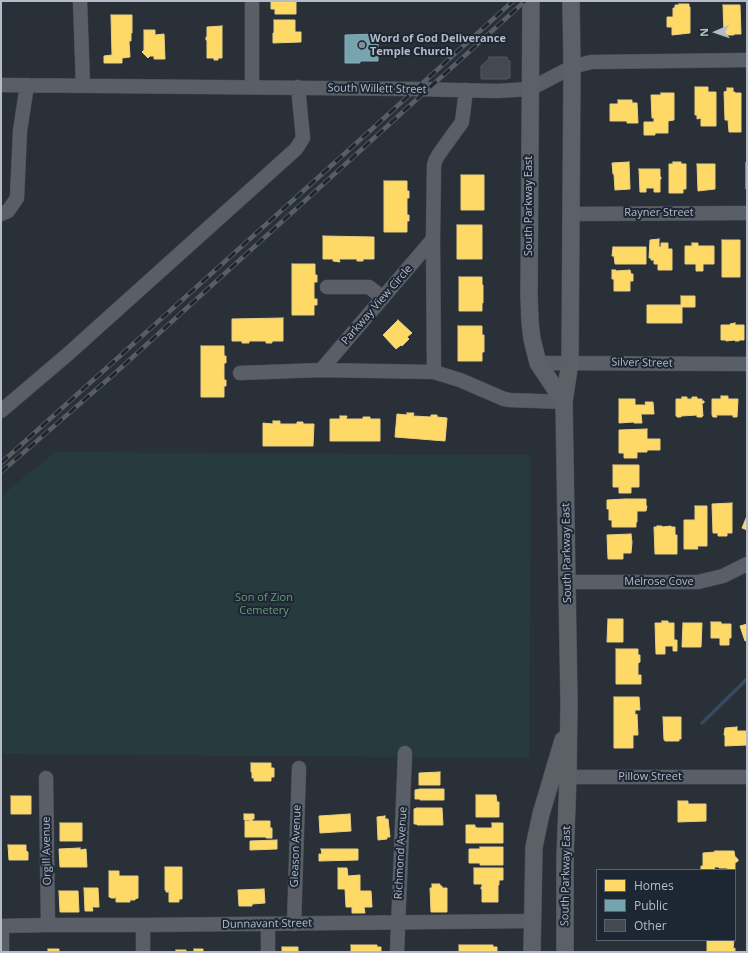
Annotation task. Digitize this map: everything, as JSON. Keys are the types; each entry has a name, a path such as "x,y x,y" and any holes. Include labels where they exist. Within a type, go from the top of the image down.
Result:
{"main road":[{"name":"South Parkway East","path":"530,1 530,322 532,339 538,363 564,402"},
{"name":"South Parkway East","path":"565,952 565,859 560,777 563,742 569,703 564,402 570,362 571,1"},
{"name":"South Parkway East","path":"532,952 534,847 541,814 560,777"}],"street":[{"path":"80,1 83,85"},
{"path":"252,1 252,87"},
{"name":"South Willett Street","path":"1,85 298,87 497,91 530,89 572,67 591,62 747,60"},
{"path":"1,214 8,211 17,198 20,131 27,85"},
{"path":"1,411 68,354 296,149 303,138 298,87"},
{"path":"434,372 434,165 439,154 462,122 466,90"},
{"name":"Rayner Street","path":"571,214 747,212"},
{"name":"Parkway View Circle","path":"321,370 433,239"},
{"path":"327,287 369,287 383,298"},
{"name":"Silver Street","path":"538,363 747,364"},
{"path":"240,373 321,370 434,372 460,380 504,399 564,402"},
{"name":"Melrose Cove","path":"567,582 698,582 723,576 747,564"},
{"name":"Richmond Avenue","path":"396,952 405,753"},
{"name":"Gleason Avenue","path":"294,924 299,768"},
{"name":"Pillow Street","path":"560,777 747,777"},
{"name":"Orgill Avenue","path":"46,778 48,925"},
{"name":"Dunnavant Street","path":"1,926 532,921"},
{"path":"268,924 268,952"},
{"path":"143,925 143,952"},
{"path":"1,926 2,952"}],"green space":[{"name":"Son of Zion Cemetery","path":"55,452 531,455 529,758 1,754 1,496"}],"building: Homes":[{"path":"271,1 296,1 296,14 275,14 275,9 271,9"},
{"path":"689,4 690,33 672,35 672,27 667,27 667,17 673,17 673,8 675,8 675,5"},
{"path":"723,5 740,5 741,34 724,35"},
{"path":"111,15 132,15 132,33 131,41 129,41 130,57 122,58 122,63 104,63 104,56 112,55"},
{"path":"274,20 295,20 295,32 301,32 301,42 273,43"},
{"path":"222,26 222,58 214,60 214,58 207,58 207,27"},
{"path":"144,30 155,30 155,35 164,34 165,59 154,59 154,56 150,56 148,58 142,52 144,50"},
{"path":"695,87 708,87 708,92 716,92 716,126 701,126 701,118 697,119 697,115 695,115"},
{"path":"727,88 733,88 733,92 735,93 741,93 741,132 729,132 728,120 725,120 724,92 727,91"},
{"path":"661,93 674,93 674,120 668,121 668,133 644,135 644,122 654,122 654,118 652,118 651,95 661,95"},
{"path":"618,100 632,100 632,103 637,103 638,123 627,123 627,121 610,121 610,104 618,104"},
{"path":"629,162 630,189 615,190 612,163"},
{"path":"673,162 681,162 681,164 686,164 686,189 683,189 683,193 669,193 669,164 673,164"},
{"path":"747,163 747,189 746,189"},
{"path":"697,164 715,164 715,189 698,191"},
{"path":"639,169 660,169 660,192 654,192 654,188 646,188 646,192 640,192"},
{"path":"461,175 484,175 484,210 461,210"},
{"path":"384,181 407,181 409,198 407,198 407,215 409,215 409,221 407,221 407,232 384,232"},
{"path":"457,225 482,225 482,259 457,259"},
{"path":"323,236 374,237 374,259 363,259 363,261 357,261 357,259 339,259 340,262 333,261 333,259 323,259"},
{"path":"659,239 659,247 661,247 661,243 668,243 668,249 672,249 672,270 658,270 658,264 654,264 654,260 649,258 650,240"},
{"path":"722,240 740,240 740,277 722,277"},
{"path":"692,243 698,243 698,246 714,246 714,264 703,264 703,271 696,271 696,264 685,264 685,246 692,246"},
{"path":"613,247 646,247 646,264 615,264 614,256 612,256"},
{"path":"292,264 315,264 315,275 317,275 317,282 314,282 314,299 317,299 317,305 314,305 314,315 292,315"},
{"path":"612,270 630,270 631,274 633,274 633,281 630,281 630,291 614,291"},
{"path":"459,277 482,277 482,311 459,311"},
{"path":"681,296 695,296 695,307 682,307 682,323 647,323 647,305 681,305"},
{"path":"283,318 283,341 272,341 272,343 266,343 266,341 249,341 249,343 242,343 242,341 232,341 232,319"},
{"path":"398,320 412,333 407,337 409,339 402,346 401,345 396,349 383,335"},
{"path":"735,323 735,325 744,325 744,340 721,340 721,325 730,325"},
{"path":"458,326 482,326 482,335 484,335 484,352 482,352 482,361 458,361"},
{"path":"201,346 224,346 226,363 224,363 224,380 226,380 226,386 224,386 224,397 201,397"},
{"path":"721,396 728,396 728,399 738,399 737,417 733,417 733,415 716,415 717,417 713,417 712,399 721,399"},
{"path":"682,397 692,399 692,397 697,397 697,399 702,399 702,401 704,401 704,403 702,403 703,416 697,417 697,415 677,417 676,399 682,399"},
{"path":"619,399 635,399 635,405 646,405 645,402 653,402 654,414 641,414 642,423 619,423"},
{"path":"407,413 414,413 413,416 431,417 431,415 437,415 437,417 447,418 445,441 395,437 397,414 407,415"},
{"path":"340,416 347,416 346,419 363,419 363,417 370,417 370,419 380,419 380,441 330,441 330,419 340,419"},
{"path":"273,421 280,421 280,424 297,424 297,422 303,422 303,424 314,424 313,446 263,446 263,423 273,424"},
{"path":"647,429 647,439 660,439 660,450 637,452 637,458 624,458 624,453 619,453 619,430"},
{"path":"613,465 639,465 639,487 631,487 631,493 619,493 619,487 613,487"},
{"path":"646,499 646,511 637,511 636,527 612,527 612,520 609,520 607,500"},
{"path":"732,503 732,533 727,533 727,536 718,536 718,533 713,533 712,504"},
{"path":"695,506 707,506 707,546 697,546 698,549 684,549 684,520 695,520"},
{"path":"747,516 747,530 742,528"},
{"path":"654,527 675,527 675,535 677,535 677,554 655,554"},
{"path":"631,534 631,553 623,553 623,559 608,559 607,535"},
{"path":"608,619 623,619 623,642 607,642"},
{"path":"662,621 674,623 674,640 677,640 677,651 673,651 673,646 665,646 665,654 656,654 655,623 662,623"},
{"path":"711,622 731,624 731,638 729,638 729,645 720,645 720,638 711,638"},
{"path":"683,623 702,623 701,647 682,647"},
{"path":"747,624 747,640 745,641 740,626"},
{"path":"616,649 638,649 640,662 638,663 638,675 641,675 641,684 616,684"},
{"path":"614,697 639,697 640,710 635,710 635,715 637,714 638,735 633,735 633,748 614,748"},
{"path":"663,717 681,717 681,739 679,739 679,741 664,740"},
{"path":"737,727 737,731 747,731 747,745 725,746 725,728"},
{"path":"251,763 271,763 271,768 274,768 274,777 271,777 271,781 254,781 251,772"},
{"path":"440,772 440,785 419,785 419,773"},
{"path":"444,789 444,800 415,799 415,790"},
{"path":"476,795 496,795 497,802 499,802 499,817 476,817"},
{"path":"11,796 31,796 31,814 11,814"},
{"path":"678,801 688,801 688,804 706,804 706,821 678,822"},
{"path":"442,808 443,825 414,824 414,809"},
{"path":"244,814 254,814 254,819 252,819 252,821 270,821 272,838 245,837 245,821 250,820 244,820"},
{"path":"350,814 351,831 320,833 319,816"},
{"path":"385,816 385,819 388,819 390,837 387,837 387,839 378,840 377,817"},
{"path":"60,823 82,823 82,841 60,841"},
{"path":"492,823 503,823 503,843 466,843 466,825 475,825 477,828 492,828"},
{"path":"277,840 277,849 250,850 250,841"},
{"path":"8,845 26,845 28,860 9,860"},
{"path":"480,847 503,847 503,865 480,865 480,863 469,863 469,849 480,849"},
{"path":"80,848 80,850 86,849 87,867 60,867 59,849"},
{"path":"321,849 358,849 358,860 319,861 319,854 322,854"},
{"path":"734,851 735,857 738,859 735,863 735,869 714,867 715,869 701,869 701,866 703,866 703,853"},
{"path":"165,867 182,867 182,899 179,899 179,902 169,902 169,892 166,892 165,890"},
{"path":"338,868 347,868 348,876 360,875 360,891 371,891 372,907 364,907 365,913 352,913 352,907 346,907 345,889 338,889"},
{"path":"474,868 503,868 503,880 499,880 498,885 498,902 482,902 482,884 474,884"},
{"path":"109,871 119,871 119,876 138,876 138,898 135,900 130,899 130,902 116,902 116,897 109,897"},
{"path":"432,884 440,884 442,888 447,888 447,912 431,912 430,888 432,888"},
{"path":"84,888 98,888 99,907 92,907 93,911 85,911"},
{"path":"264,889 265,903 252,904 252,906 239,906 238,890"},
{"path":"59,891 78,891 79,912 60,912"},
{"path":"707,941 734,941 733,949 735,948 735,952 707,952"},
{"path":"351,945 377,945 377,947 381,947 381,952 351,952"},
{"path":"459,945 493,945 493,947 497,947 497,952 459,952"},
{"path":"282,947 298,947 298,952 282,952"},
{"path":"48,949 59,949 59,952 48,952"},
{"path":"194,949 203,949 203,952 194,952"},
{"path":"176,950 186,950 186,952 176,952"}],"building: Public":[{"path":"378,34 378,61 345,63 345,35"}],"building: Other":[{"path":"489,57 507,57 508,61 510,61 510,78 481,79 481,66 489,59"}],"waterway":[{"path":"702,723 747,679"}],"railway":[{"path":"1,463 513,1"},
{"path":"1,472 113,375 525,1"}],"place":[{"name":"Word of God Deliverance Temple Church","path":"362,45"}]}
